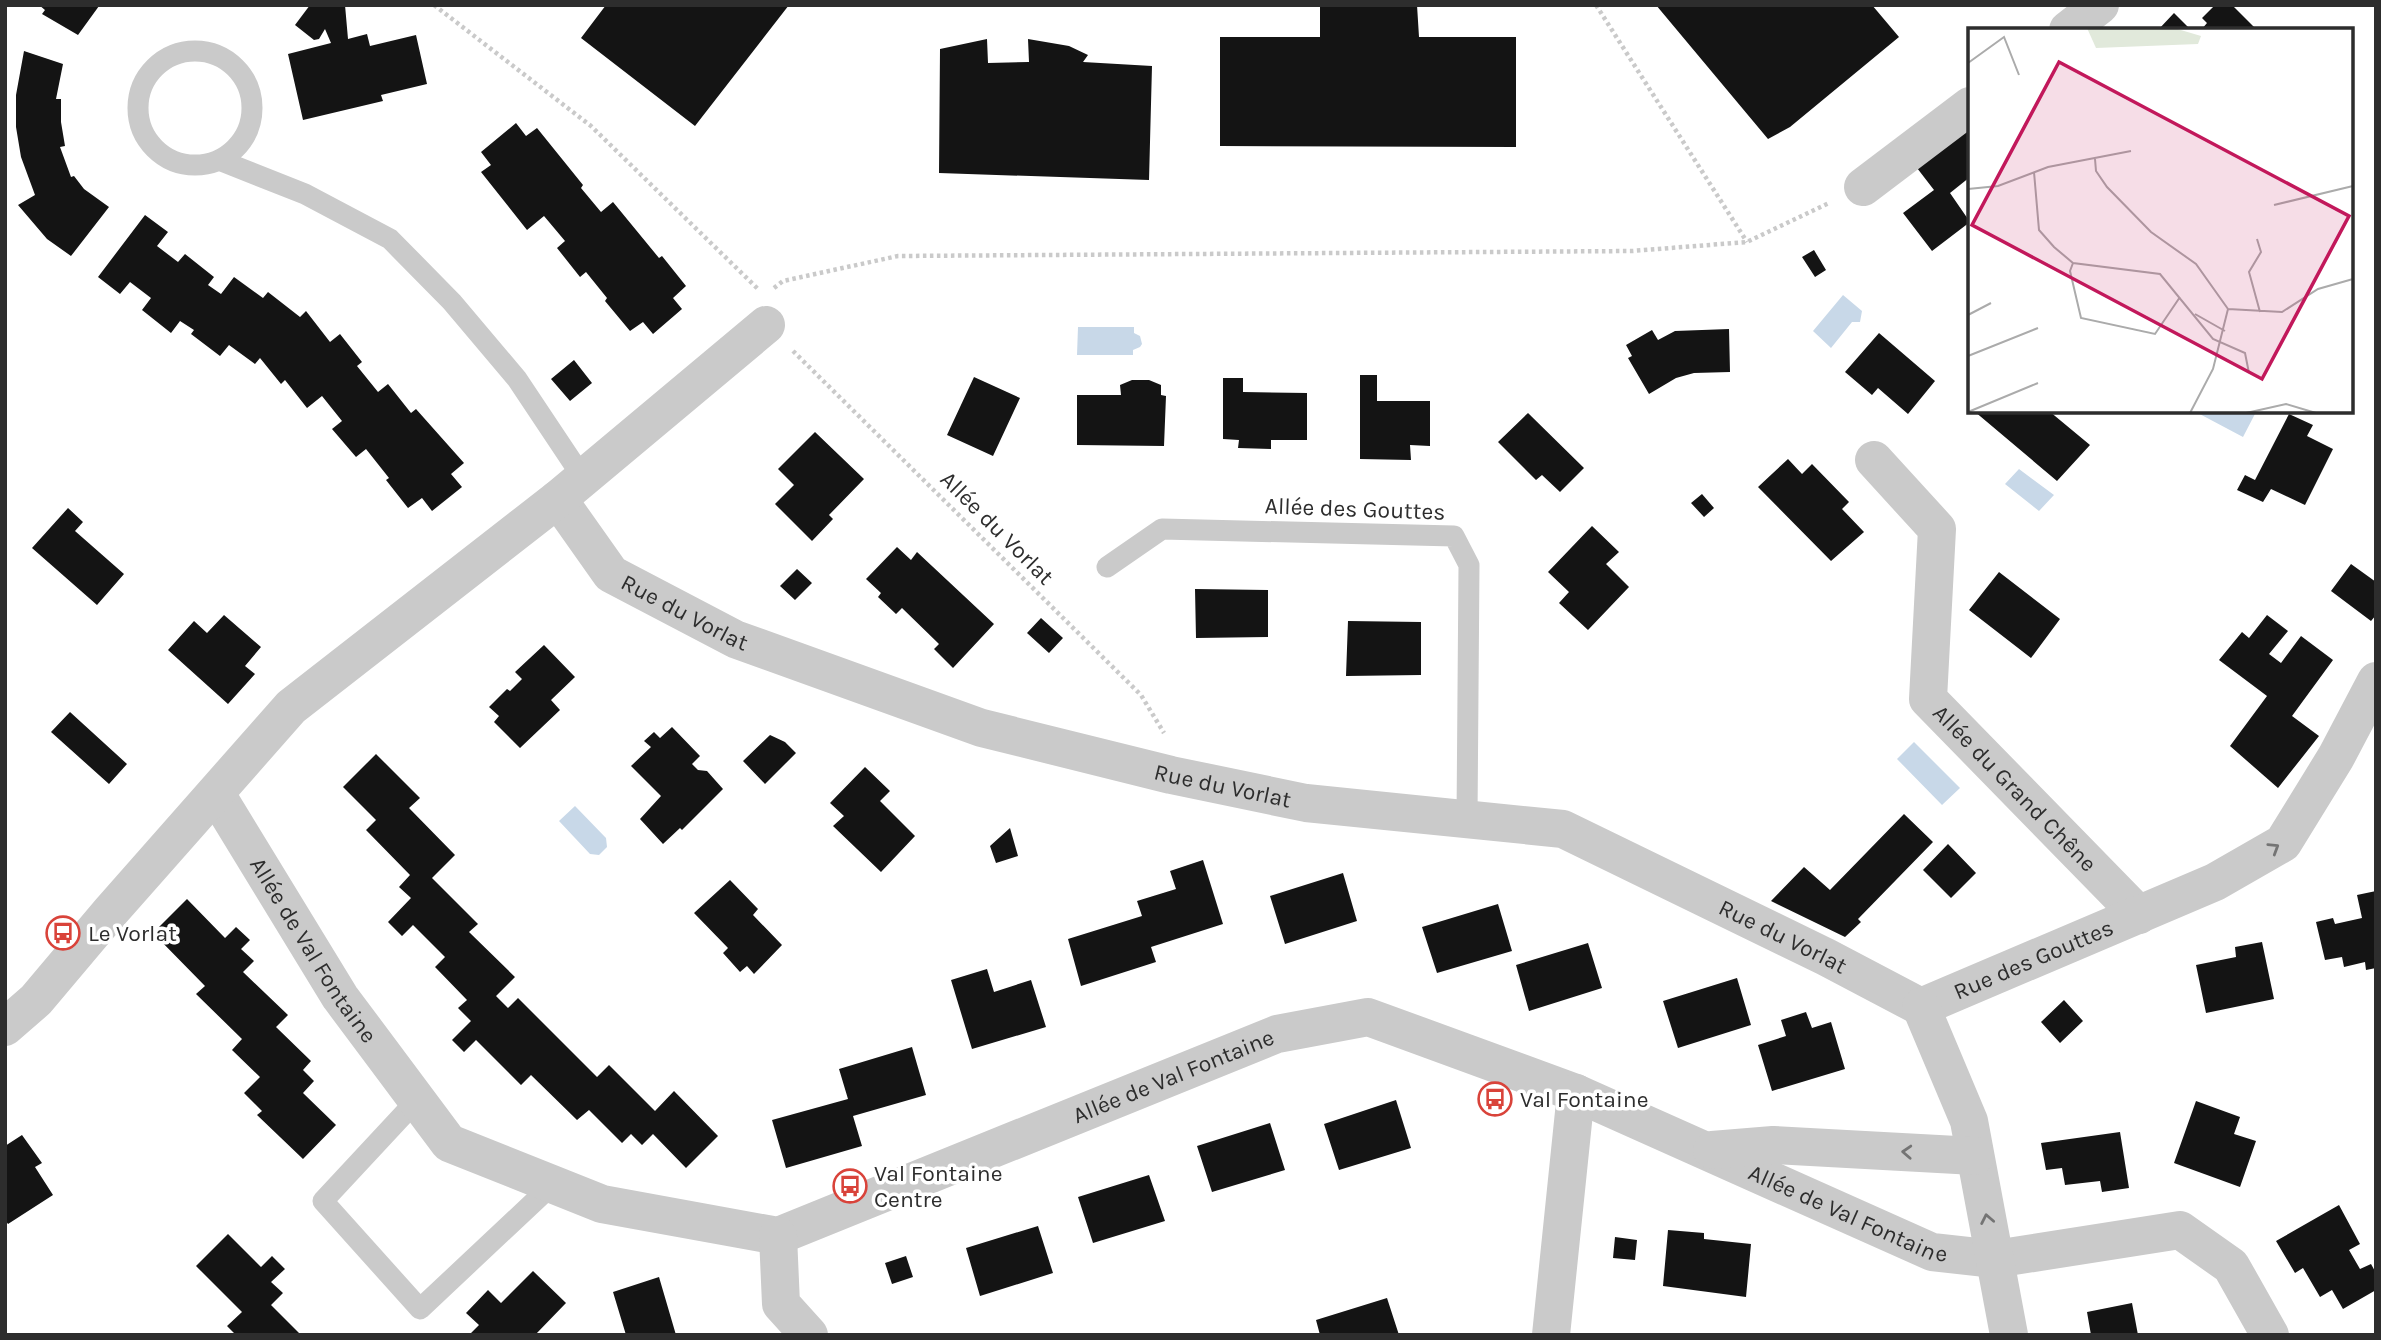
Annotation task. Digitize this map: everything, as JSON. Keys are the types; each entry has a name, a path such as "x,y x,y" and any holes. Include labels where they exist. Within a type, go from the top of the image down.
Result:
{"street":[{"path":"2071,28 2100,5"},
{"path":"1863,187 1968,108"},
{"path":"5,1027 36,1000 291,707 571,488 766,310"},
{"name":"Allée du Grand Chêne","path":"1874,460 1937,529 1928,699 2139,915"},
{"name":"Rue du Vorlat","path":"571,488 611,574 735,639 982,728 1171,775 1306,803 1563,829 1826,957 1921,1007"},
{"name":"Rue des Gouttes","path":"1921,1007 2215,882 2283,843 2336,757 2376,681"},
{"name":"Allée de Val Fontaine","path":"216,794 340,997 449,1143 603,1204 778,1236 1277,1034 1368,1017 1576,1093 1932,1252 1995,1259 2180,1230 2231,1266 2270,1335"},
{"path":"1921,1007 1969,1121 2009,1335"},
{"path":"1551,1335 1576,1093"},
{"name":"Allée de Val Fontaine","path":"1708,1150 1773,1144 1975,1156"},
{"path":"778,1236 781,1304 810,1335"}],"lane":[{"path":"219,160 234,149 245,135 251,117 251,99 246,82 228,62 202,51 184,51 166,58 151,70 141,87 137,106 140,125 149,142 162,155 180,163 200,165 219,160 306,194 390,239 452,302 517,379 571,488"},
{"name":"Allée des Gouttes","path":"1107,567 1162,529 1454,536 1469,565 1467,819"},
{"path":"417,1100 323,1201 420,1309 553,1184"}],"path":[{"name":"Allée du Vorlat","path":"434,5 591,126 1141,695 1164,733 1171,775"},
{"path":"1596,5 1746,242"},
{"path":"766,310 783,281 898,256 1632,251 1746,242 1863,187"}],"water":[{"path":"1843,295 1862,311 1860,322 1852,322 1831,348 1813,331"},
{"path":"1078,327 1134,327 1134,333 1140,336 1142,344 1133,350 1133,355 1077,355"},
{"path":"2198,413 2255,413 2243,437"},
{"path":"2019,469 2054,495 2039,511 2005,484"},
{"path":"1914,742 1960,788 1942,805 1897,759"},
{"path":"575,806 606,838 607,847 599,855 590,854 559,821"}],"building":[{"path":"39,5 99,6 78,35 42,14 45,10"},
{"path":"310,5 345,5 348,39 367,34 370,46 416,35 427,84 381,95 383,101 303,120 288,54 331,43 325,29 319,39 314,40 295,25"},
{"path":"606,5 789,5 695,126 581,38"},
{"path":"1320,5 1417,5 1419,37 1516,37 1516,147 1220,146 1220,37 1320,37"},
{"path":"1656,5 1872,5 1899,37 1790,127 1768,139"},
{"path":"2215,5 2232,5 2254,27 2203,28 2207,23 2202,18"},
{"path":"2174,13 2189,28 2160,28"},
{"path":"987,39 988,63 1029,62 1028,39 1069,46 1088,55 1083,62 1152,66 1149,180 939,173 940,49"},
{"path":"24,51 63,64 56,99 61,99 65,146 60,147 71,177 74,176 84,189 109,207 71,256 47,239 18,205 35,195 21,157 16,127 16,95"},
{"path":"516,123 526,136 537,128 601,212 613,202 686,286 673,298 682,309 653,334 643,322 630,331 605,301 607,298 586,272 580,277 557,248 565,241 544,216 527,230 481,172 491,165 481,152"},
{"path":"1968,128 1968,179 1950,193 1968,219 1968,224 1932,251 1903,213 1934,190 1917,168"},
{"path":"145,215 168,232 157,246 178,262 185,254 214,277 208,285 221,294 234,277 263,298 268,292 300,317 306,311 330,342 340,334 362,362 357,366 378,392 388,384 411,413 416,409 464,463 451,474 462,487 432,511 422,498 408,508 366,449 356,457 332,429 342,421 322,396 307,408 285,380 281,384 260,358 255,364 229,345 220,356 191,334 194,330 180,321 171,333 142,310 151,298 130,282 120,294 98,277"},
{"path":"1814,250 1826,270 1815,277 1802,257"},
{"path":"1729,329 1730,372 1694,373 1676,378 1649,394 1628,358 1632,356 1626,345 1652,330 1658,340 1675,331"},
{"path":"1879,333 1935,381 1908,414 1878,388 1872,395 1845,372"},
{"path":"574,360 592,383 570,401 551,379"},
{"path":"1360,375 1377,375 1377,401 1430,401 1430,446 1410,445 1411,460 1360,459"},
{"path":"974,377 1020,398 993,456 947,435"},
{"path":"1223,378 1243,378 1243,392 1307,393 1307,440 1271,440 1271,449 1238,448 1239,440 1223,439"},
{"path":"1132,380 1149,380 1161,385 1161,395 1166,396 1164,446 1077,445 1077,395 1121,395 1120,385"},
{"path":"1528,413 1584,468 1560,492 1542,475 1536,480 1498,442"},
{"path":"1976,413 2051,413 2090,445 2057,481"},
{"path":"2289,414 2313,425 2307,436 2333,449 2305,505 2271,489 2263,502 2237,490 2245,475 2255,480"},
{"path":"815,432 864,479 829,515 833,519 812,541 775,504 794,485 778,469"},
{"path":"1788,459 1802,474 1812,464 1849,502 1842,509 1864,532 1831,561 1758,487"},
{"path":"1702,494 1714,508 1704,517 1691,503"},
{"path":"68,508 83,522 75,531 124,574 97,605 32,548"},
{"path":"1592,526 1619,552 1606,564 1629,587 1588,630 1559,603 1569,592 1548,572"},
{"path":"897,547 911,560 917,552 994,624 953,668 934,649 939,644 902,608 896,614 878,597 881,593 866,579"},
{"path":"2351,564 2376,582 2376,615 2371,621 2331,591"},
{"path":"797,569 812,583 795,600 780,586"},
{"path":"1999,572 2060,619 2031,658 1969,610"},
{"path":"1195,589 1268,590 1268,637 1196,638"},
{"path":"224,615 261,647 245,666 255,674 228,704 168,650 194,621 207,633"},
{"path":"2267,615 2288,631 2269,654 2281,663 2301,636 2333,660 2292,716 2319,736 2278,788 2230,746 2267,696 2219,660 2242,632 2249,638"},
{"path":"1041,618 1063,638 1049,653 1027,633"},
{"path":"1348,621 1421,622 1421,675 1346,676"},
{"path":"544,645 575,677 551,700 560,710 520,748 494,722 499,716 489,707 522,679 515,672"},
{"path":"70,712 127,764 109,784 51,732"},
{"path":"672,727 700,756 692,764 698,770 707,771 723,789 682,830 680,828 663,844 640,819 661,796 631,766 651,747 644,741 654,732 660,738"},
{"path":"770,735 785,742 796,753 765,784 743,761"},
{"path":"376,754 420,798 409,808 455,855 432,878 478,924 469,932 515,977 496,996 508,1008 518,998 597,1077 609,1065 655,1111 674,1091 718,1136 686,1168 653,1134 642,1145 631,1134 622,1143 589,1110 577,1120 531,1075 521,1085 476,1040 464,1052 452,1040 471,1021 458,1008 467,1000 435,967 445,957 413,925 402,936 388,922 411,898 399,887 410,875 366,830 376,820 343,787"},
{"path":"865,767 890,791 880,801 915,836 881,872 833,826 844,816 830,803"},
{"path":"1904,814 1933,842 1858,919 1861,922 1845,937 1771,901 1804,867 1830,890"},
{"path":"1010,828 1018,856 996,863 990,846"},
{"path":"1948,844 1976,873 1951,898 1923,870"},
{"path":"1203,860 1223,924 1151,947 1156,962 1081,986 1068,939 1142,916 1137,901 1176,889 1170,871"},
{"path":"1343,873 1357,921 1285,944 1270,896"},
{"path":"730,880 758,909 753,915 782,945 754,974 747,966 740,972 723,953 728,948 694,913"},
{"path":"2376,891 2376,968 2366,970 2365,962 2344,967 2342,957 2325,960 2316,922 2333,918 2335,924 2362,918 2357,895"},
{"path":"187,899 225,938 236,927 250,940 241,949 254,961 243,972 288,1015 276,1027 311,1061 303,1070 314,1081 303,1093 336,1125 303,1159 257,1115 262,1111 244,1093 260,1077 232,1050 242,1039 196,994 205,986 153,933"},
{"path":"1498,904 1512,951 1437,973 1422,927"},
{"path":"2262,942 2274,999 2206,1013 2196,965 2236,957 2235,947"},
{"path":"1588,943 1602,988 1529,1011 1516,965"},
{"path":"987,969 994,992 1031,980 1046,1027 972,1049 951,980"},
{"path":"1737,978 1751,1025 1678,1048 1663,1001"},
{"path":"2064,1000 2083,1021 2060,1043 2041,1022"},
{"path":"1806,1012 1812,1028 1831,1022 1845,1069 1772,1091 1758,1045 1786,1036 1781,1020"},
{"path":"912,1047 926,1095 853,1116 862,1146 786,1168 772,1120 848,1099 839,1069"},
{"path":"1396,1100 1411,1148 1339,1170 1324,1124"},
{"path":"2196,1101 2240,1117 2234,1134 2256,1141 2240,1187 2174,1163"},
{"path":"1270,1123 1285,1170 1212,1192 1197,1146"},
{"path":"2120,1132 2129,1188 2102,1192 2100,1181 2065,1185 2062,1168 2046,1170 2041,1143"},
{"path":"22,1135 42,1163 35,1167 53,1195 8,1224 5,1220 5,1146"},
{"path":"1149,1175 1165,1221 1093,1243 1078,1197"},
{"path":"2339,1205 2360,1244 2349,1250 2360,1269 2371,1264 2376,1273 2376,1290 2343,1309 2332,1290 2320,1297 2303,1268 2295,1273 2276,1241"},
{"path":"1038,1226 1053,1273 980,1296 966,1248"},
{"path":"1668,1230 1704,1233 1704,1239 1751,1244 1746,1297 1663,1286"},
{"path":"228,1234 261,1267 272,1256 285,1269 271,1282 283,1293 271,1305 301,1335 236,1335 227,1326 242,1312 196,1266"},
{"path":"1615,1237 1637,1240 1635,1260 1613,1258"},
{"path":"906,1256 913,1277 892,1284 885,1263"},
{"path":"533,1271 566,1303 535,1335 469,1335 479,1325 466,1313 488,1290 501,1303"},
{"path":"659,1277 676,1335 626,1335 613,1292"},
{"path":"1387,1298 1399,1335 1320,1335 1316,1320"},
{"path":"2132,1303 2138,1335 2091,1335 2087,1312"}],"place":[{"name":"Le Vorlat","path":"63,933"},
{"name":"Val Fontaine","path":"1495,1099"},
{"name":"Val Fontaine Centre","path":"850,1186"}]}
